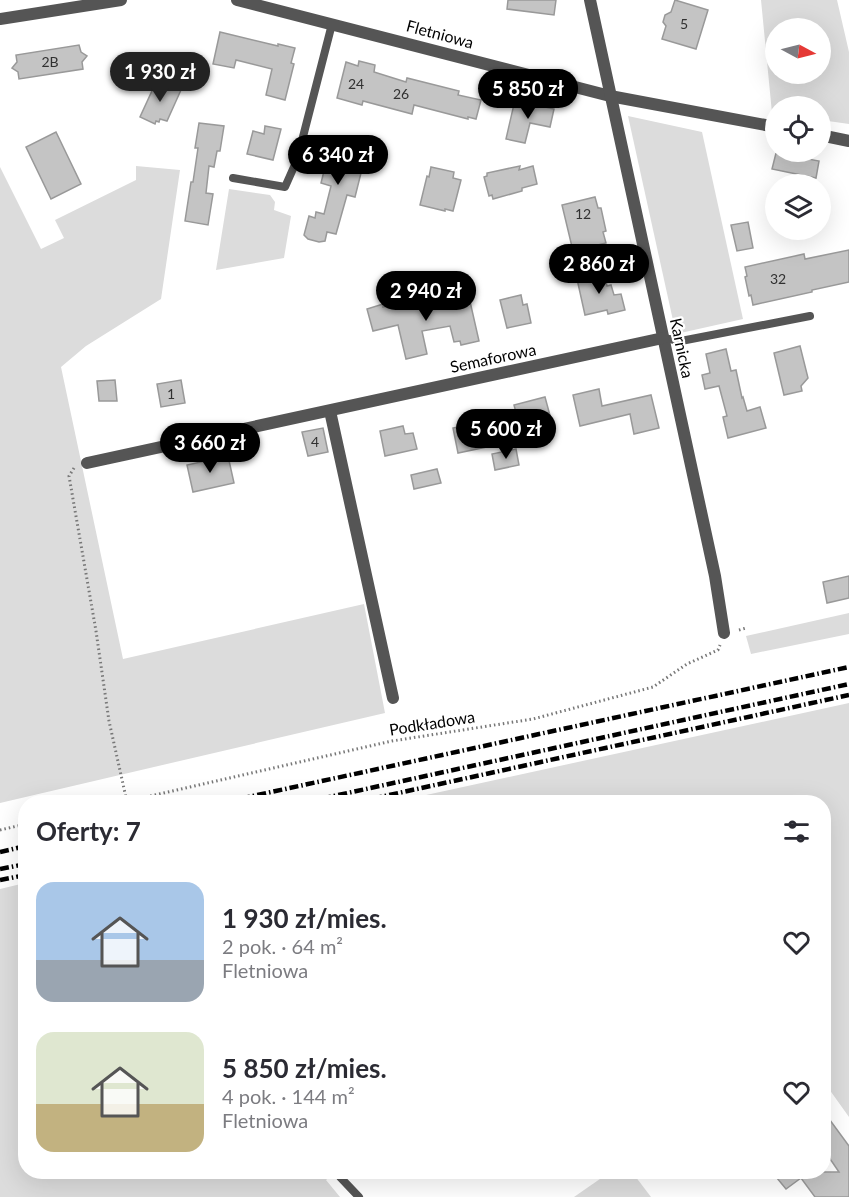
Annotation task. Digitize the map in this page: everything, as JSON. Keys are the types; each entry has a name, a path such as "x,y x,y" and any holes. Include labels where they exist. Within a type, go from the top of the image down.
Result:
{"street":[{"path":"0,19 121,0"},
{"name":"Fletniowa","path":"237,0 610,96 765,125"},
{"name":"Karnicka","path":"590,0 721,604 724,633"},
{"path":"831,137 849,141"},
{"name":"Semaforowa","path":"87,464 663,338"},
{"path":"330,411 393,698"}],"lane":[{"path":"233,178 285,187 297,160 332,24"},
{"path":"663,338 681,341 810,316"},
{"path":"342,1179 359,1197"}],"path":[{"path":"87,464 74,468 69,476 109,721 124,795"},
{"name":"Podkładowa","path":"156,795 392,741 533,719 653,687 687,664 718,650 724,633"},
{"path":"0,830 18,826"}],"shaded area":[{"path":"761,0 837,0 849,52 849,124 831,121 831,96 770,96 769,84 831,84 831,18 765,18 765,41"},
{"path":"628,116 702,132 743,319 676,334"},
{"path":"136,166 180,170 161,299 86,346 61,367 123,659 364,604 385,713 34,795 18,795 18,799 0,803 0,167 41,249 64,238 55,220 136,180"},
{"path":"229,189 270,195 275,202 274,210 291,216 284,258 216,270"},
{"path":"849,613 849,634 751,654 746,636"},
{"path":"849,703 849,1117 831,1092 831,795 426,795"},
{"path":"18,885 18,1179 327,1179 340,1197 0,1197 0,889"},
{"path":"600,1179 637,1179 651,1197 574,1197"}],"building":[{"path":"508,0 556,0 554,15 507,9"},
{"path":"675,0 708,10 696,49 662,39 666,26 663,22 665,15 671,12"},
{"path":"220,32 295,48 291,63 294,64 285,100 266,95 272,69 236,60 234,68 213,64"},
{"path":"79,45 81,52 87,56 82,62 83,69 19,79 18,72 12,68 17,62 16,55"},
{"path":"359,61 375,65 374,72 406,82 407,78 459,91 458,95 481,100 476,119 414,105 412,114 363,101 362,105 337,98 346,62 358,66"},
{"path":"157,80 181,90 167,121 160,119 155,124 140,117"},
{"path":"527,103 554,109 550,127 530,123 525,143 506,139 514,104 526,106"},
{"path":"199,123 224,126 220,151 217,151 214,167 209,166 206,193 213,194 208,225 185,221 198,148 195,148"},
{"path":"265,126 281,129 273,160 247,154 253,131 264,134"},
{"path":"56,132 81,184 51,199 26,147"},
{"path":"332,139 345,143 346,140 368,145 355,197 347,195 336,234 327,232 325,241 319,242 308,239 304,235 309,216 315,218 316,212 324,214 331,186 321,183"},
{"path":"774,162 819,162 817,174 796,174 772,169"},
{"path":"520,166 519,170 533,166 537,184 493,199 492,195 489,196 484,177 487,173"},
{"path":"431,167 454,172 453,178 461,180 453,211 420,205"},
{"path":"595,197 598,208 601,208 606,243 573,251 562,205"},
{"path":"748,222 753,248 737,251 731,225"},
{"path":"849,250 849,282 753,305 745,277 747,276 745,267 804,254 805,259"},
{"path":"604,272 607,286 611,285 614,295 621,294 625,310 608,314 607,310 585,315 577,279"},
{"path":"521,295 523,305 527,304 531,323 507,328 500,300"},
{"path":"469,297 479,341 461,345 460,341 454,342 450,326 422,331 427,354 406,359 398,325 373,331 367,309 383,304 383,307 415,300 416,304 424,302 425,307"},
{"path":"800,346 808,378 801,386 802,391 784,395 774,353"},
{"path":"726,349 731,371 736,370 747,411 760,407 766,428 728,438 723,417 727,416 719,386 705,389 702,375 710,373 706,354"},
{"path":"115,380 117,401 99,401 97,381"},
{"path":"181,380 185,403 161,407 157,384"},
{"path":"599,389 602,406 651,395 659,428 634,434 630,414 580,426 573,395"},
{"path":"545,397 552,423 529,429 526,418 518,420 514,405"},
{"path":"480,422 487,447 458,453 453,428"},
{"path":"403,426 405,434 413,433 417,449 385,456 380,431"},
{"path":"323,428 328,452 308,456 302,432"},
{"path":"516,449 519,465 495,470 492,454"},
{"path":"228,456 234,483 193,492 187,465"},
{"path":"437,469 441,483 414,489 411,475"},
{"path":"849,576 849,598 827,603 823,582"},
{"path":"831,1122 849,1146 849,1197 815,1197 802,1179 831,1179 831,1172 839,1172 831,1160"},
{"path":"778,1179 800,1179 786,1189"}],"railway":[{"path":"257,795 849,667"},
{"path":"338,795 849,684"},
{"path":"389,795 849,695"},
{"path":"0,852 18,848"},
{"path":"0,869 18,866"},
{"path":"0,880 18,877"}]}
